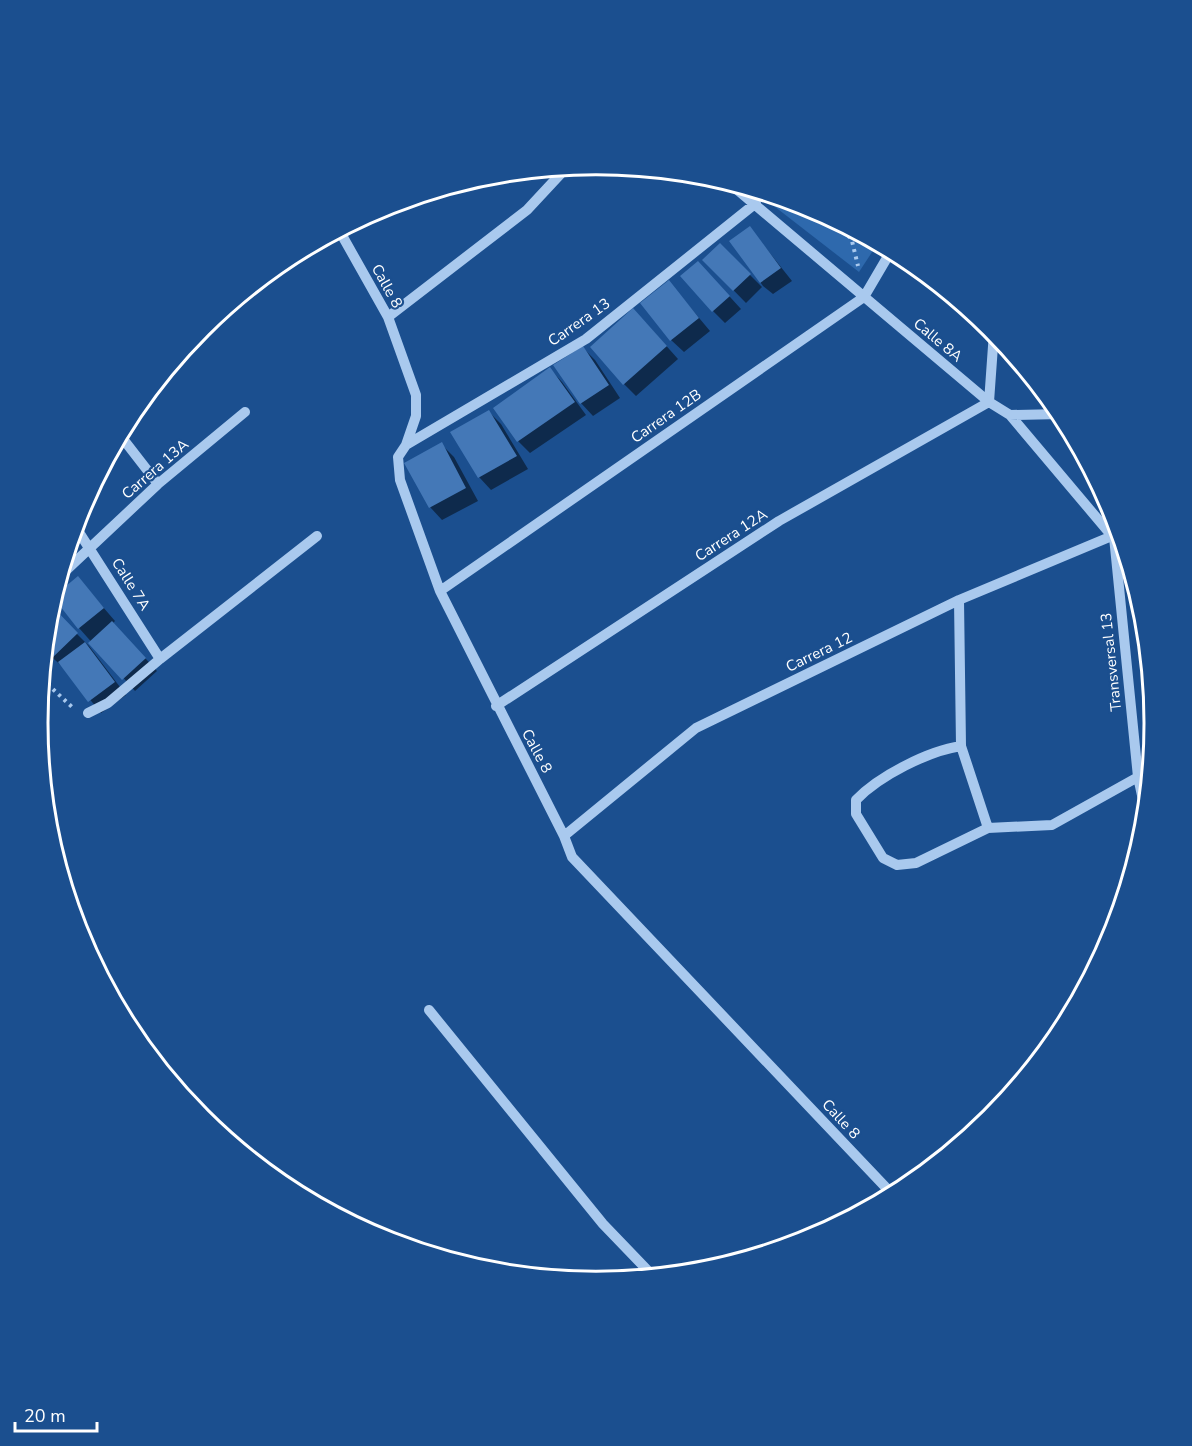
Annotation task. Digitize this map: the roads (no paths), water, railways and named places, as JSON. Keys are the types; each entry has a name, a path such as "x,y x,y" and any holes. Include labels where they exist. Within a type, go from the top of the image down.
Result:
{"street":[{"path":"388,317 527,210 558,176"},
{"name":"Calle 8A","path":"748,197 989,402 1010,415 1110,533"},
{"name":"Carrera 13","path":"406,446 586,339 756,203"},
{"name":"Calle 8","path":"343,237 388,317 416,395 416,416 406,446 398,457 400,480 440,591 496,706 564,836 572,857 886,1188"},
{"name":"Carrera 12B","path":"440,591 864,297 887,259"},
{"path":"989,402 993,346"},
{"name":"Carrera 12A","path":"496,706 779,521 989,402"},
{"name":"Carrera 13A","path":"72,566 158,483 245,412"},
{"path":"1010,415 1049,414"},
{"path":"125,442 158,483"},
{"name":"Calle 7A","path":"82,535 160,659"},
{"path":"88,713 108,703 160,659 317,536"},
{"name":"Carrera 12","path":"564,836 696,728 959,600 1111,536"},
{"name":"Transversal 13","path":"1112,540 1140,786"},
{"path":"959,600 961,746 988,828"},
{"path":"961,746 939,749 868,788 856,800 856,814 883,858 897,865 916,863 988,828 1052,825 1138,777"},
{"path":"429,1010 603,1224 646,1268"}]}
